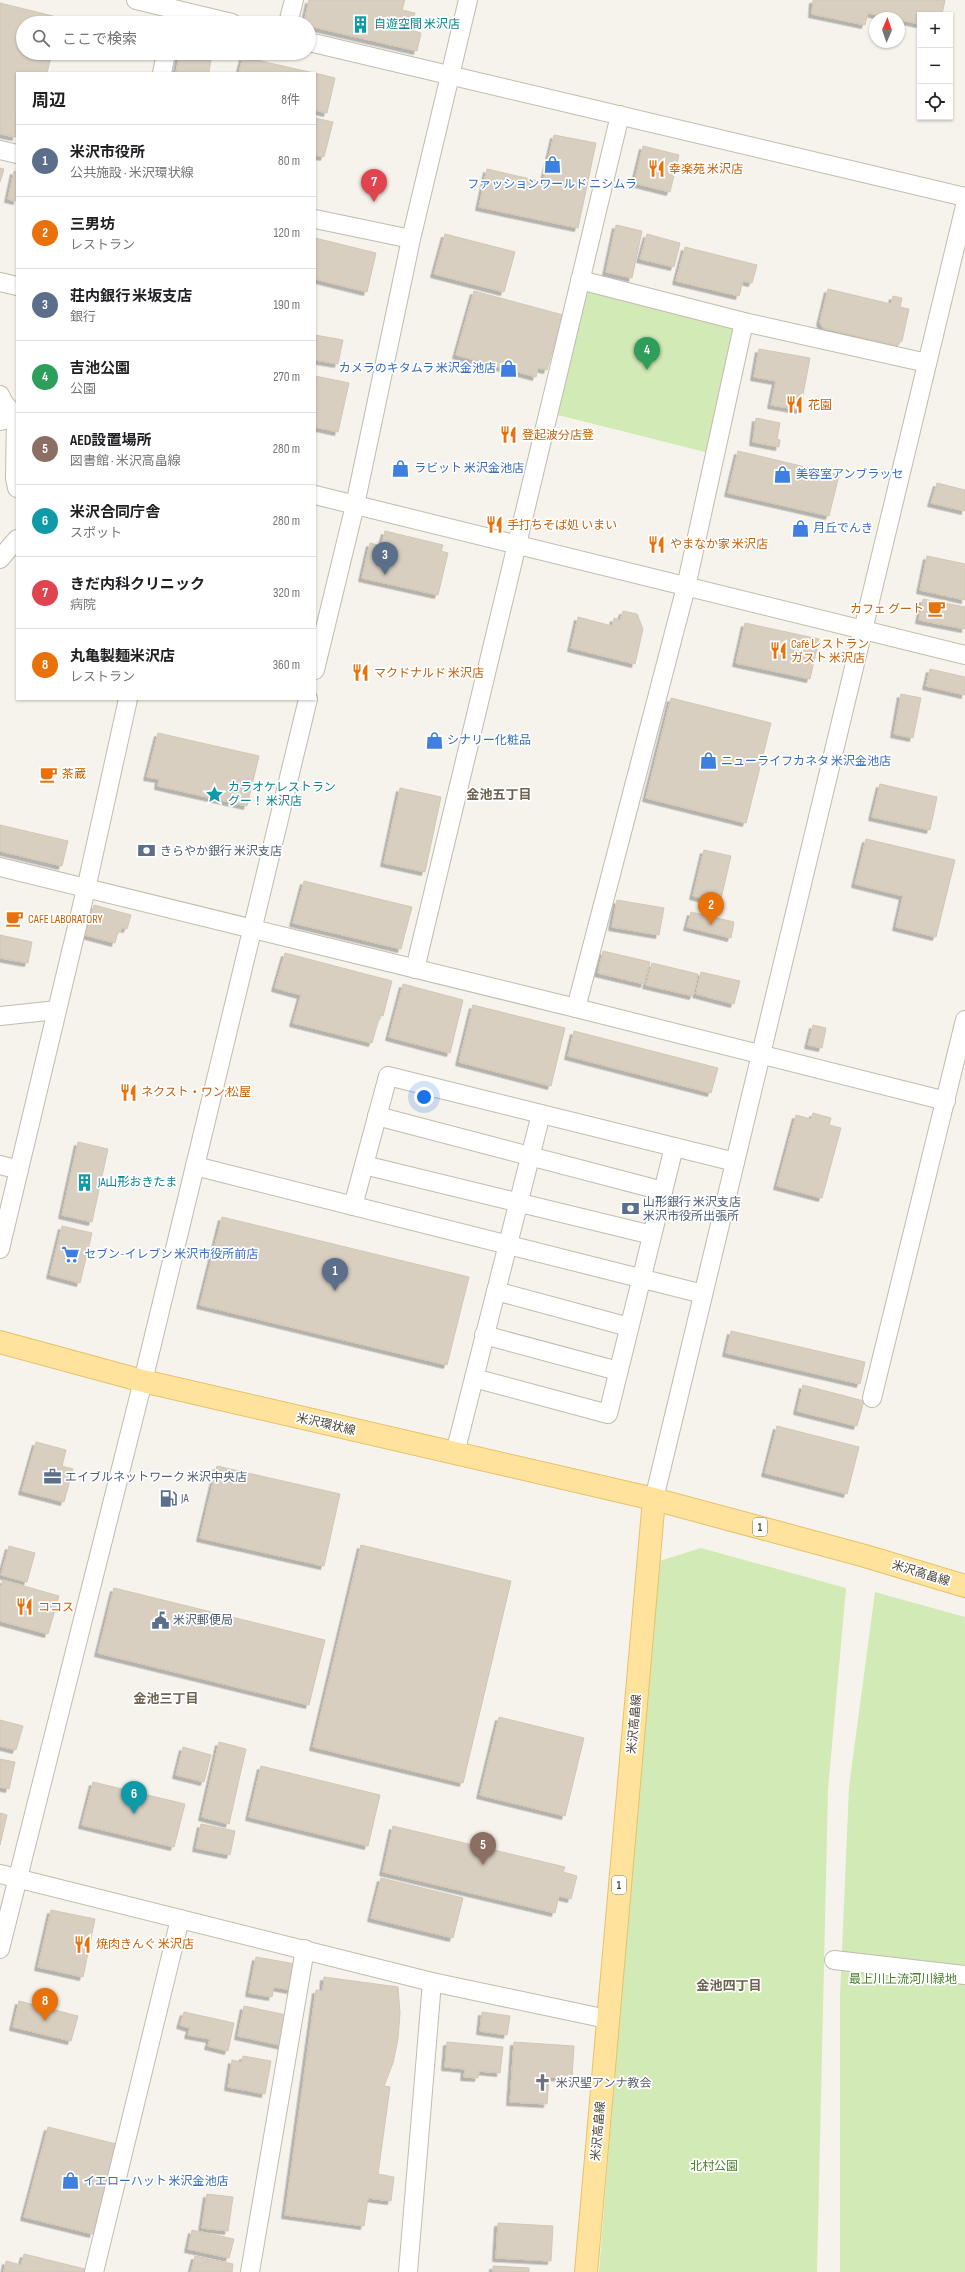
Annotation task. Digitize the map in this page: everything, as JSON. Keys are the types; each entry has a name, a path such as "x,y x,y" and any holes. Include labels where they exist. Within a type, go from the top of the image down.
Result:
{"main road":[{"name":"米沢環状線","path":"0,1342 143,1381 654,1498"},
{"name":"米沢高畠線","path":"586,2272 607,2019 654,1498 965,1586"}],"street":[{"path":"136,0 173,16"},
{"path":"290,16 294,0"},
{"path":"316,666 355,505 411,239 449,74 468,0"},
{"path":"316,44 965,197"},
{"path":"162,72 165,60"},
{"path":"415,969 620,115"},
{"path":"0,150 16,154"},
{"path":"654,1498 965,206"},
{"path":"316,219 411,239"},
{"path":"580,280 744,322 927,363"},
{"path":"0,282 16,286"},
{"path":"576,1008 686,587 744,322"},
{"path":"0,395 11,419 16,483"},
{"path":"316,495 516,546 863,629 965,655"},
{"path":"0,559 16,540"},
{"path":"0,1249 86,889 128,700"},
{"path":"0,1949 143,1381 308,700"},
{"path":"0,868 576,1008 946,1101"},
{"path":"0,1016 57,1010"},
{"path":"872,1398 965,1020"},
{"path":"353,1206 388,1076 735,1162"},
{"path":"455,1453 540,1114"},
{"path":"377,1116 663,1191"},
{"path":"474,1378 608,1414 674,1147"},
{"path":"0,1165 19,1170"},
{"path":"364,1165 652,1235"},
{"path":"195,1166 703,1294"},
{"path":"496,1291 629,1327"},
{"path":"484,1335 618,1371"},
{"path":"0,1874 306,1949 432,1982 607,2019"},
{"path":"94,2272 180,1919"},
{"path":"250,2272 306,1949"},
{"path":"834,1960 965,1975"},
{"path":"408,2272 432,1982"}],"green space":[{"path":"585,289 739,327 709,453 554,414"},
{"name":"北村公園","path":"701,1548 846,1588 828,1790 817,2272 599,2272 656,1562"},
{"name":"最上川上流河川緑地","path":"875,1592 965,1617 965,2272 840,2272 840,1996 849,1787"}],"building":[{"name":"自遊空間 米沢店","path":"309,0 405,0 402,10 415,13 411,30 421,33 417,51 316,28 316,16 306,16"},
{"path":"813,0 945,0 943,12 917,12 917,23 905,21 905,12 869,12 865,25 812,14"},
{"path":"0,3 53,16 16,16 16,60 50,60 47,72 16,72 16,137 0,134"},
{"path":"178,60 211,60 209,72 176,72"},
{"path":"242,60 256,60 310,72 239,72"},
{"path":"316,73 335,78 327,113 316,110"},
{"path":"316,118 333,122 324,157 316,155"},
{"path":"554,135 596,143 578,228 479,207 487,169 543,182"},
{"name":"幸楽苑 米沢店","path":"643,146 679,155 670,192 634,183"},
{"path":"0,168 4,169 0,182"},
{"path":"14,171 16,172 16,201 8,199"},
{"path":"616,225 642,231 632,278 606,272"},
{"path":"445,234 515,252 504,292 434,274"},
{"path":"647,234 680,243 674,267 640,259"},
{"path":"316,238 376,253 367,292 316,279"},
{"path":"685,247 757,265 752,283 743,281 739,296 676,281"},
{"path":"828,289 891,304 893,296 902,298 900,307 909,309 902,341 895,345 823,328 820,322"},
{"path":"474,291 563,315 547,370 538,368 536,377 456,355"},
{"path":"316,335 343,340 338,364 316,360"},
{"path":"759,349 810,358 800,410 771,405 776,381 754,377"},
{"path":"316,376 349,383 338,432 316,427"},
{"path":"756,418 780,423 777,439 780,440 779,447 753,442"},
{"path":"738,451 839,475 829,516 728,493"},
{"path":"937,483 965,490 965,511 931,503"},
{"path":"385,531 443,545 441,551 448,553 438,595 362,578 370,543 381,546"},
{"path":"927,556 965,564 965,600 920,590"},
{"path":"923,599 965,607 965,629 919,620"},
{"path":"623,611 637,614 643,629 635,664 571,648 578,617 612,626 614,618 620,620"},
{"name":"Caféレストラン ガスト 米沢店","path":"745,623 819,639 810,679 736,663"},
{"path":"930,669 965,677 965,695 926,686"},
{"path":"901,694 921,698 913,738 894,734"},
{"name":"ニューライフカネタ 米沢金池店","path":"671,698 771,723 746,823 646,798"},
{"path":"158,733 259,756 247,806 158,786 159,779 147,777"},
{"path":"880,784 937,797 930,830 872,817"},
{"path":"400,788 441,797 425,872 384,863"},
{"path":"0,825 68,841 62,866 0,851"},
{"path":"866,839 955,860 936,937 896,927 903,896 855,884"},
{"path":"704,850 731,856 720,903 693,896"},
{"path":"304,881 412,907 401,949 293,923"},
{"path":"617,900 664,908 659,935 612,927"},
{"path":"94,905 131,915 127,929 122,928 121,931 118,931 115,943 85,935"},
{"path":"691,912 734,922 731,938 687,927"},
{"path":"0,935 32,942 28,963 0,958"},
{"path":"603,951 650,962 644,984 598,973"},
{"path":"285,953 392,981 383,1016 380,1015 372,1043 293,1023 301,995 275,988"},
{"path":"652,963 698,974 693,996 646,985"},
{"path":"701,972 740,981 734,1004 696,994"},
{"path":"403,984 463,1000 450,1053 389,1037"},
{"path":"473,1005 565,1028 551,1086 459,1062"},
{"path":"813,1025 826,1028 822,1048 808,1045"},
{"path":"574,1031 718,1068 711,1093 568,1056"},
{"path":"813,1113 831,1118 829,1125 841,1128 822,1198 777,1186 796,1115 811,1119"},
{"name":"JA山形おきたま","path":"78,1142 108,1149 92,1222 62,1215"},
{"path":"222,1217 469,1277 447,1365 200,1305"},
{"name":"セブン-イレブン 米沢市役所前店","path":"62,1226 92,1233 80,1283 50,1275"},
{"path":"731,1331 865,1362 860,1384 726,1353"},
{"path":"803,1385 864,1401 857,1426 797,1411"},
{"path":"777,1426 859,1447 847,1494 765,1473"},
{"path":"36,1442 66,1450 62,1466 73,1469 64,1502 22,1491"},
{"path":"217,1466 340,1494 324,1566 200,1538"},
{"path":"361,1545 511,1581 463,1783 313,1747"},
{"path":"9,1546 35,1553 27,1582 1,1575"},
{"path":"3,1580 59,1596 48,1634 0,1621 0,1589"},
{"path":"114,1588 325,1640 309,1705 98,1653"},
{"path":"499,1717 584,1738 565,1816 480,1795"},
{"path":"0,1720 23,1726 16,1750 0,1746"},
{"path":"219,1742 246,1749 229,1824 202,1817"},
{"path":"183,1747 211,1755 204,1782 176,1775"},
{"path":"0,1759 15,1762 9,1789 0,1787"},
{"path":"261,1766 380,1795 368,1846 249,1817"},
{"path":"93,1782 185,1804 174,1847 82,1825"},
{"path":"0,1813 7,1815 0,1845"},
{"path":"201,1824 235,1831 230,1855 196,1848"},
{"path":"393,1826 565,1867 563,1872 577,1876 571,1899 559,1896 555,1913 383,1872"},
{"path":"381,1878 463,1898 453,1938 371,1918"},
{"path":"51,1910 95,1919 83,1977 38,1967"},
{"path":"256,1957 295,1964 291,1990 274,1987 272,1997 249,1993"},
{"path":"324,1977 398,1987 400,2013 398,2039 393,2063 384,2086 390,2087 378,2174 394,2177 391,2201 368,2198 364,2226 285,2215 316,1990 323,1991"},
{"path":"19,2001 78,2016 71,2041 13,2027"},
{"path":"244,2006 291,2016 284,2046 238,2036"},
{"path":"184,2012 234,2023 228,2051 208,2046 210,2039 188,2035 190,2028 180,2025"},
{"path":"482,2012 510,2016 507,2035 480,2031"},
{"path":"447,2042 503,2047 500,2073 479,2071 478,2078 464,2077 465,2069 445,2067"},
{"path":"514,2042 574,2046 572,2078 549,2077 547,2104 510,2102"},
{"path":"243,2056 271,2061 265,2094 228,2087 232,2060 241,2062"},
{"name":"イエローハット 米沢金池店","path":"48,2127 116,2144 93,2234 24,2217"},
{"path":"207,2194 233,2197 228,2231 202,2228"},
{"path":"498,2223 553,2226 551,2261 496,2258"},
{"path":"192,2230 234,2239 229,2258 188,2249"},
{"path":"24,2254 85,2269 85,2272 4,2272 6,2261 21,2265"},
{"path":"195,2256 233,2264 232,2272 191,2272"},
{"path":"493,2266 529,2268 529,2272 493,2272"}],"place":[{"name":"自遊空間 米沢店","path":"361,24"},
{"name":"ファッションワールド ニシムラ","path":"552,165"},
{"name":"幸楽苑 米沢店","path":"656,169"},
{"name":"きだ内科クリニック","path":"374,202"},
{"name":"カメラのキタムラ 米沢金池店","path":"509,368"},
{"name":"吉池公園","path":"647,370"},
{"name":"花園","path":"795,405"},
{"name":"登起波分店登","path":"509,435"},
{"name":"ラビット 米沢金池店","path":"401,468"},
{"name":"美容室アンブラッセ","path":"783,474"},
{"name":"手打ちそば処 いまい","path":"494,525"},
{"name":"月丘でんき","path":"800,528"},
{"name":"やまなか家 米沢店","path":"657,544"},
{"name":"荘内銀行 米坂支店","path":"385,575"},
{"name":"カフェ グート","path":"937,609"},
{"name":"Caféレストラン ガスト 米沢店","path":"778,651"},
{"name":"マクドナルド 米沢店","path":"361,673"},
{"name":"シナリー化粧品","path":"434,740"},
{"name":"ニューライフカネタ 米沢金池店","path":"708,761"},
{"name":"茶蔵","path":"49,774"},
{"name":"カラオケレストラン グー！ 米沢店","path":"215,794"},
{"name":"きらやか銀行 米沢支店","path":"147,851"},
{"name":"CAFE LABORATORY","path":"15,919"},
{"name":"三男坊","path":"711,925"},
{"name":"ネクスト・ワン;松屋","path":"128,1092"},
{"name":"JA山形おきたま","path":"85,1182"},
{"name":"山形銀行 米沢支店 米沢市役所出張所","path":"630,1209"},
{"name":"セブン-イレブン 米沢市役所前店","path":"71,1254"},
{"name":"米沢市役所","path":"335,1291"},
{"name":"エイブルネットワーク 米沢中央店","path":"52,1477"},
{"name":"JA","path":"168,1498"},
{"name":"ココス","path":"25,1607"},
{"name":"米沢郵便局","path":"160,1620"},
{"name":"米沢合同庁舎","path":"134,1814"},
{"name":"AED設置場所","path":"483,1865"},
{"name":"焼肉きんぐ 米沢店","path":"83,1944"},
{"name":"丸亀製麺米沢店","path":"45,2021"},
{"name":"米沢聖アンナ教会","path":"543,2083"},
{"name":"イエローハット 米沢金池店","path":"70,2181"}],"district":[{"name":"金池五丁目","path":"499,794"},
{"name":"金池三丁目","path":"166,1698"},
{"name":"金池四丁目","path":"729,1985"}]}
